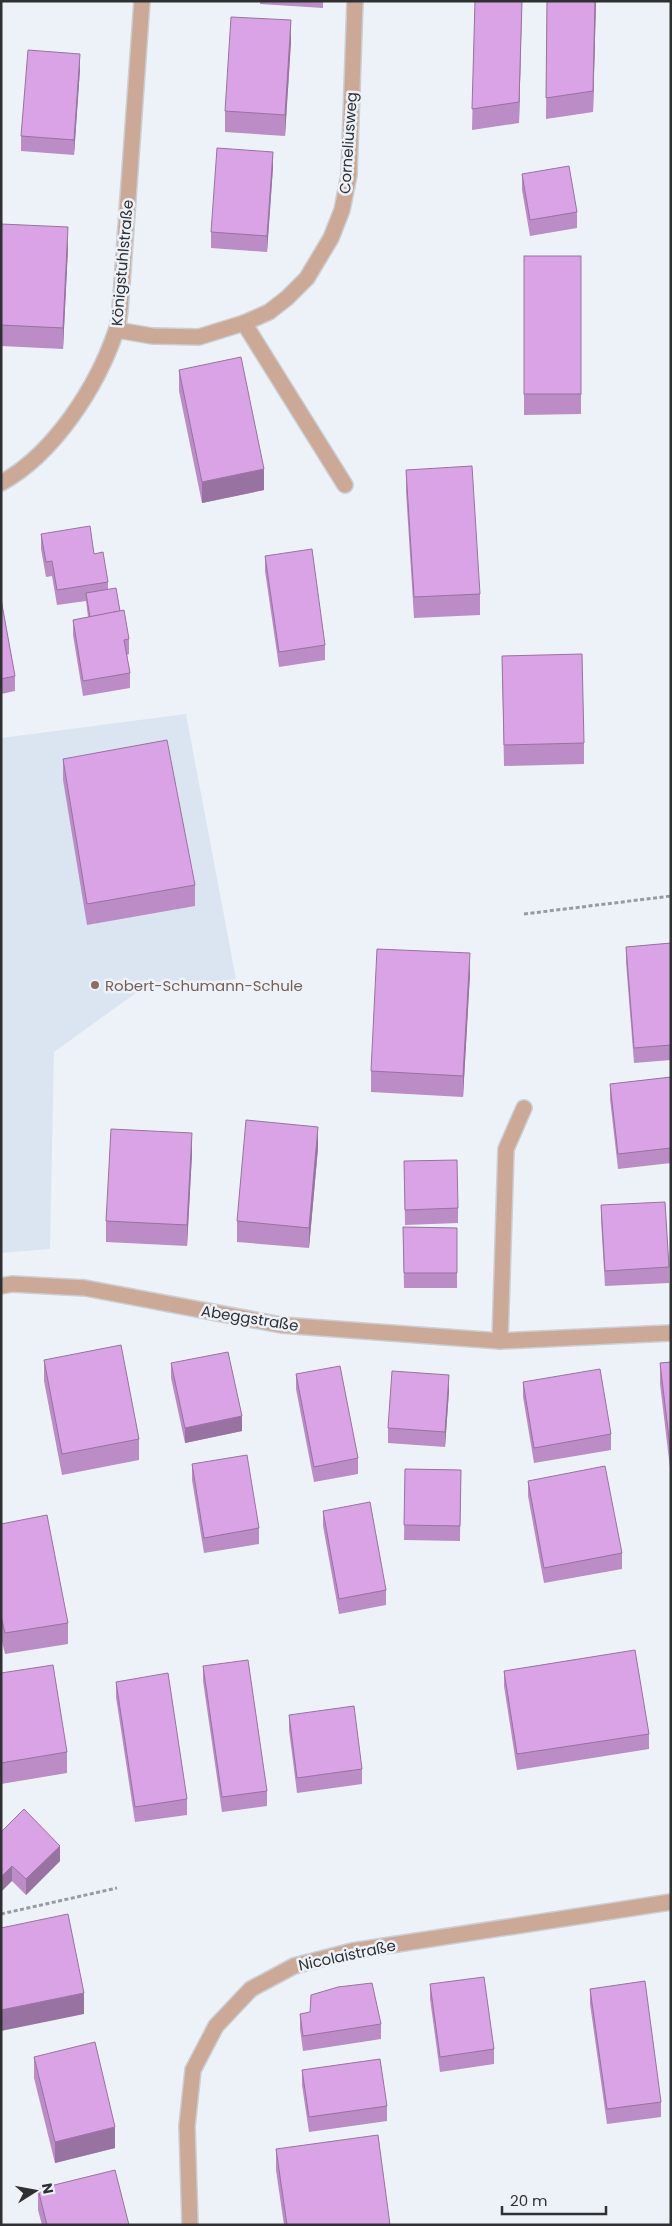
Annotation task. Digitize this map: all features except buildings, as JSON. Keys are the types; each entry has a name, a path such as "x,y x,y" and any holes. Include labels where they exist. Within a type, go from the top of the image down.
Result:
{"street":[{"name":"Königstuhlstraße","path":"1,483 31,461 61,431 90,390 117,330 142,1"},
{"name":"Corneliusweg","path":"117,330 168,337 199,336 244,323 269,312 287,298 307,278 331,238 342,210 348,175 355,1"},
{"path":"244,323 345,485"},
{"path":"500,1341 506,1149 524,1108"},
{"name":"Abeggstraße","path":"1,1286 12,1284 85,1288 281,1325 500,1341 671,1333"},
{"name":"Nicolaistraße","path":"190,2225 187,2126 193,2070 216,2026 251,1989 294,1966 352,1951 671,1902"}],"path":[{"path":"524,914 671,896"},
{"path":"1,1914 118,1888"}],"shaded area":[{"name":"Robert-Schumann-Schule","path":"186,714 236,979 140,990 54,1052 50,1249 1,1253 1,738"}],"place":[{"name":"Robert-Schumann-Schule","path":"95,985"}]}
